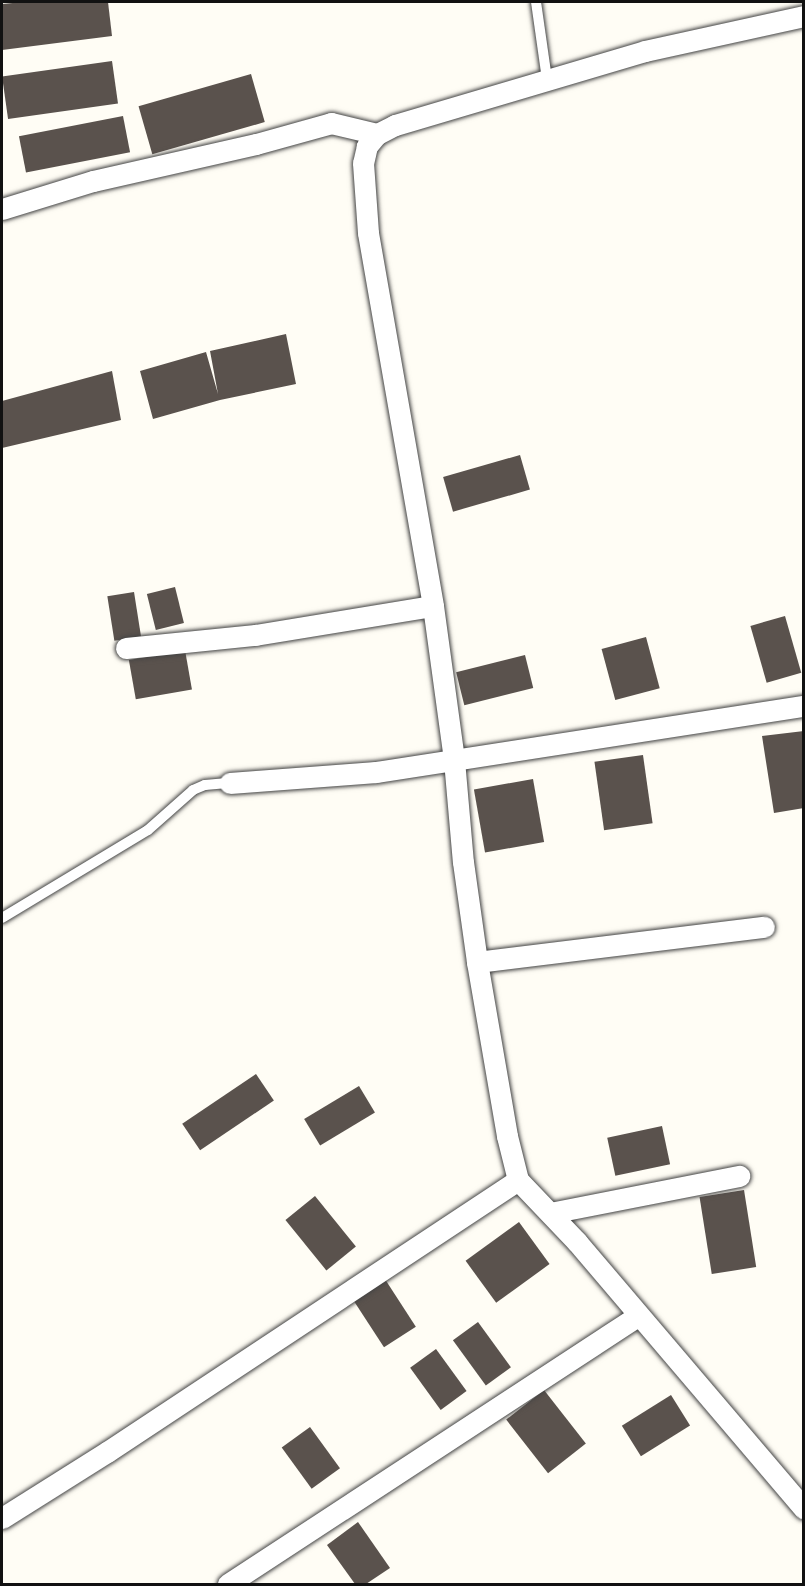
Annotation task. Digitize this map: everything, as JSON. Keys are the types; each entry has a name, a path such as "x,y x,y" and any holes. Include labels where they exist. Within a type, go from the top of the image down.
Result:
{"street":[{"path":"804,16 645,51 395,125 377,134 367,146 363,163 364,205 433,606 454,760 463,862 477,962 507,1136 518,1180 550,1213 804,1509"},
{"path":"2,209 93,181 256,144 331,123 377,134"},
{"path":"126,648 255,635 433,606"},
{"path":"230,783 376,772 804,706"},
{"path":"477,962 764,927"},
{"path":"550,1213 739,1176"},
{"path":"2,1518 107,1452 518,1180"},
{"path":"228,1584 638,1316"}],"lane":[{"path":"536,2 547,79"},
{"path":"2,918 148,831 193,790 205,785 230,783"}],"building":[{"path":"108,2 112,36 2,50 2,4"},
{"path":"112,61 118,104 8,119 2,76"},
{"path":"251,74 265,122 152,154 139,106"},
{"path":"123,116 130,152 26,173 19,136"},
{"path":"286,334 296,384 220,400 153,419 140,371 206,352 218,394 210,351"},
{"path":"112,371 121,420 2,448 2,401"},
{"path":"520,455 530,490 453,512 443,477"},
{"path":"175,587 184,623 156,630 147,594"},
{"path":"134,592 141,636 114,641 107,596"},
{"path":"785,616 801,673 767,683 750,626"},
{"path":"646,637 660,688 615,700 602,649"},
{"path":"185,650 192,689 136,699 129,660"},
{"path":"525,655 533,688 464,705 456,672"},
{"path":"804,731 804,808 774,813 762,736"},
{"path":"643,755 653,823 604,830 594,762"},
{"path":"533,779 544,842 485,852 474,789"},
{"path":"256,1074 274,1101 200,1150 182,1124"},
{"path":"359,1086 375,1113 320,1146 304,1119"},
{"path":"662,1126 670,1164 615,1176 607,1138"},
{"path":"744,1190 756,1267 712,1274 700,1197"},
{"path":"315,1196 356,1247 326,1270 285,1220"},
{"path":"519,1222 550,1264 496,1303 466,1261"},
{"path":"381,1273 416,1327 384,1347 349,1294"},
{"path":"478,1322 511,1367 486,1386 453,1340"},
{"path":"436,1349 467,1391 441,1410 410,1368"},
{"path":"544,1390 586,1444 548,1473 506,1420"},
{"path":"671,1395 690,1426 641,1456 622,1426"},
{"path":"310,1427 340,1468 312,1489 282,1448"},
{"path":"358,1522 390,1568 366,1584 355,1584 327,1545"}]}
